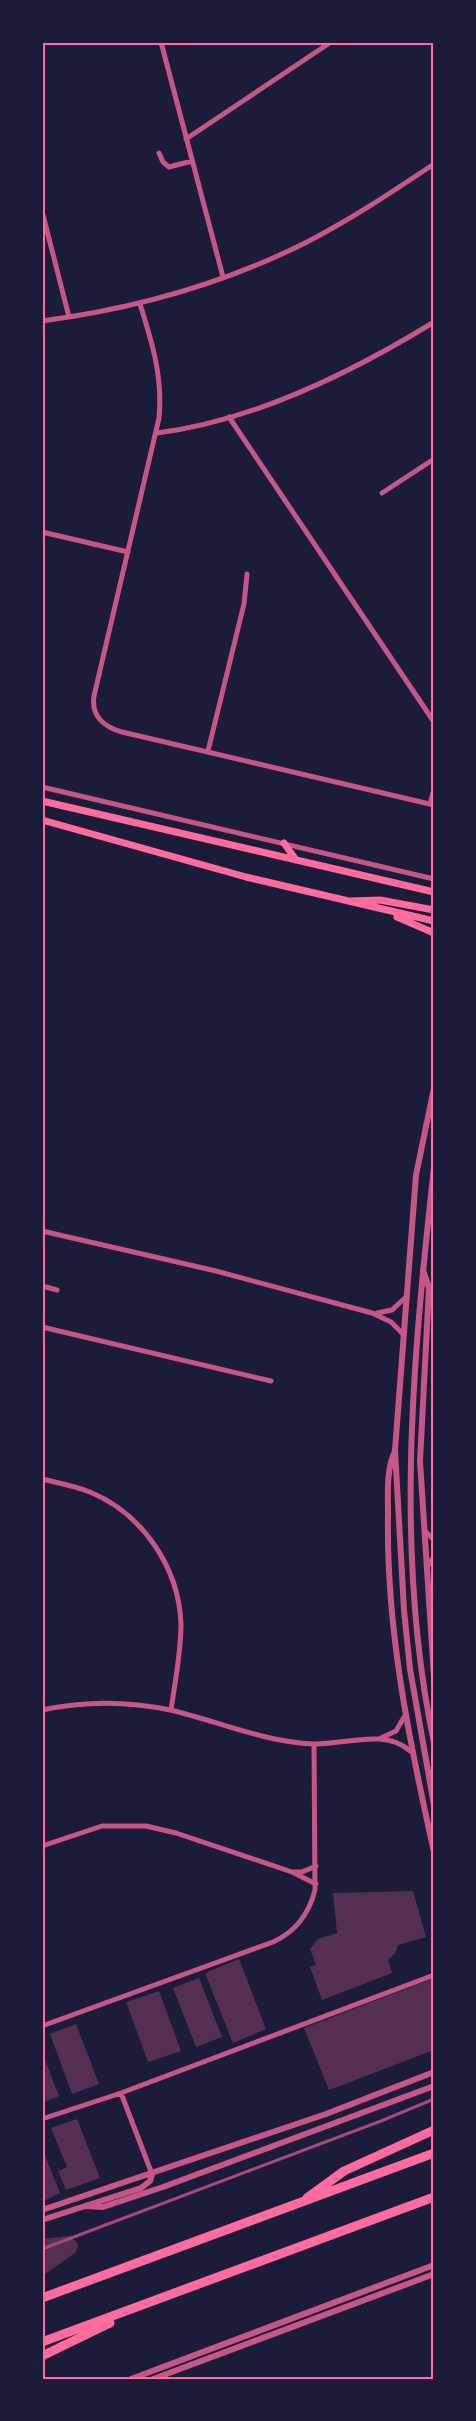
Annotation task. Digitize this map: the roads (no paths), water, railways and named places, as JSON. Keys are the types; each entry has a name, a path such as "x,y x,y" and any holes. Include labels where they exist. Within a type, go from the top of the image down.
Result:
{"highway":[{"path":"303,2202 344,2171 434,2130"},
{"path":"42,2298 434,2153"},
{"path":"42,2342 434,2197"},
{"path":"42,2356 140,2306"}],"main road":[{"path":"42,801 434,892"},
{"path":"42,820 346,902 434,921"},
{"path":"284,843 296,860"},
{"path":"346,902 380,900 434,910"},
{"path":"375,909 434,933"}],"street":[{"path":"161,42 223,277"},
{"path":"186,140 331,42"},
{"path":"159,153 163,162 169,167 192,161"},
{"path":"42,321 140,304 223,277 326,232 434,164"},
{"path":"42,211 69,317"},
{"path":"140,304 160,378 161,404 157,433 93,702 95,713 106,726 432,804 434,789"},
{"path":"157,433 193,427 229,417 364,362 434,322"},
{"path":"229,417 434,722"},
{"path":"381,494 434,459"},
{"path":"42,532 128,552"},
{"path":"208,751 244,604 247,574"},
{"path":"42,787 434,879"},
{"path":"434,1088 416,1175 395,1450 410,1669 434,1805"},
{"path":"434,1167 411,1408 412,1545 422,1665 434,1743"},
{"path":"42,1231 227,1274 372,1313 391,1322 404,1335"},
{"path":"423,1270 429,1288 420,1441 434,1677"},
{"path":"42,1286 57,1290"},
{"path":"372,1313 392,1310 408,1295"},
{"path":"42,1327 271,1381"},
{"path":"395,1450 389,1472 387,1551 404,1717 434,1851"},
{"path":"42,1479 90,1492 109,1501 141,1527 163,1558 177,1593 181,1626 171,1710"},
{"path":"424,1531 434,1539"},
{"path":"426,1569 434,1556"},
{"path":"42,1710 108,1703 171,1710 275,1739 314,1744 380,1738 396,1741 411,1750"},
{"path":"380,1738 396,1731 404,1717"},
{"path":"42,2026 278,1940 303,1917 312,1902 316,1884 314,1744"},
{"path":"42,1846 102,1826 146,1826 176,1833 292,1872 316,1884"},
{"path":"292,1872 302,1872 316,1866"},
{"path":"42,2119 121,2093 434,1975"},
{"path":"42,2210 326,2114 434,2072"},
{"path":"87,2206 103,2207 163,2187 434,2086"},
{"path":"121,2093 152,2174"},
{"path":"42,2220 144,2187 152,2174"},
{"path":"131,2379 434,2265"},
{"path":"153,2379 434,2274"}],"railway":[{"path":"42,2249 434,2099"}]}
